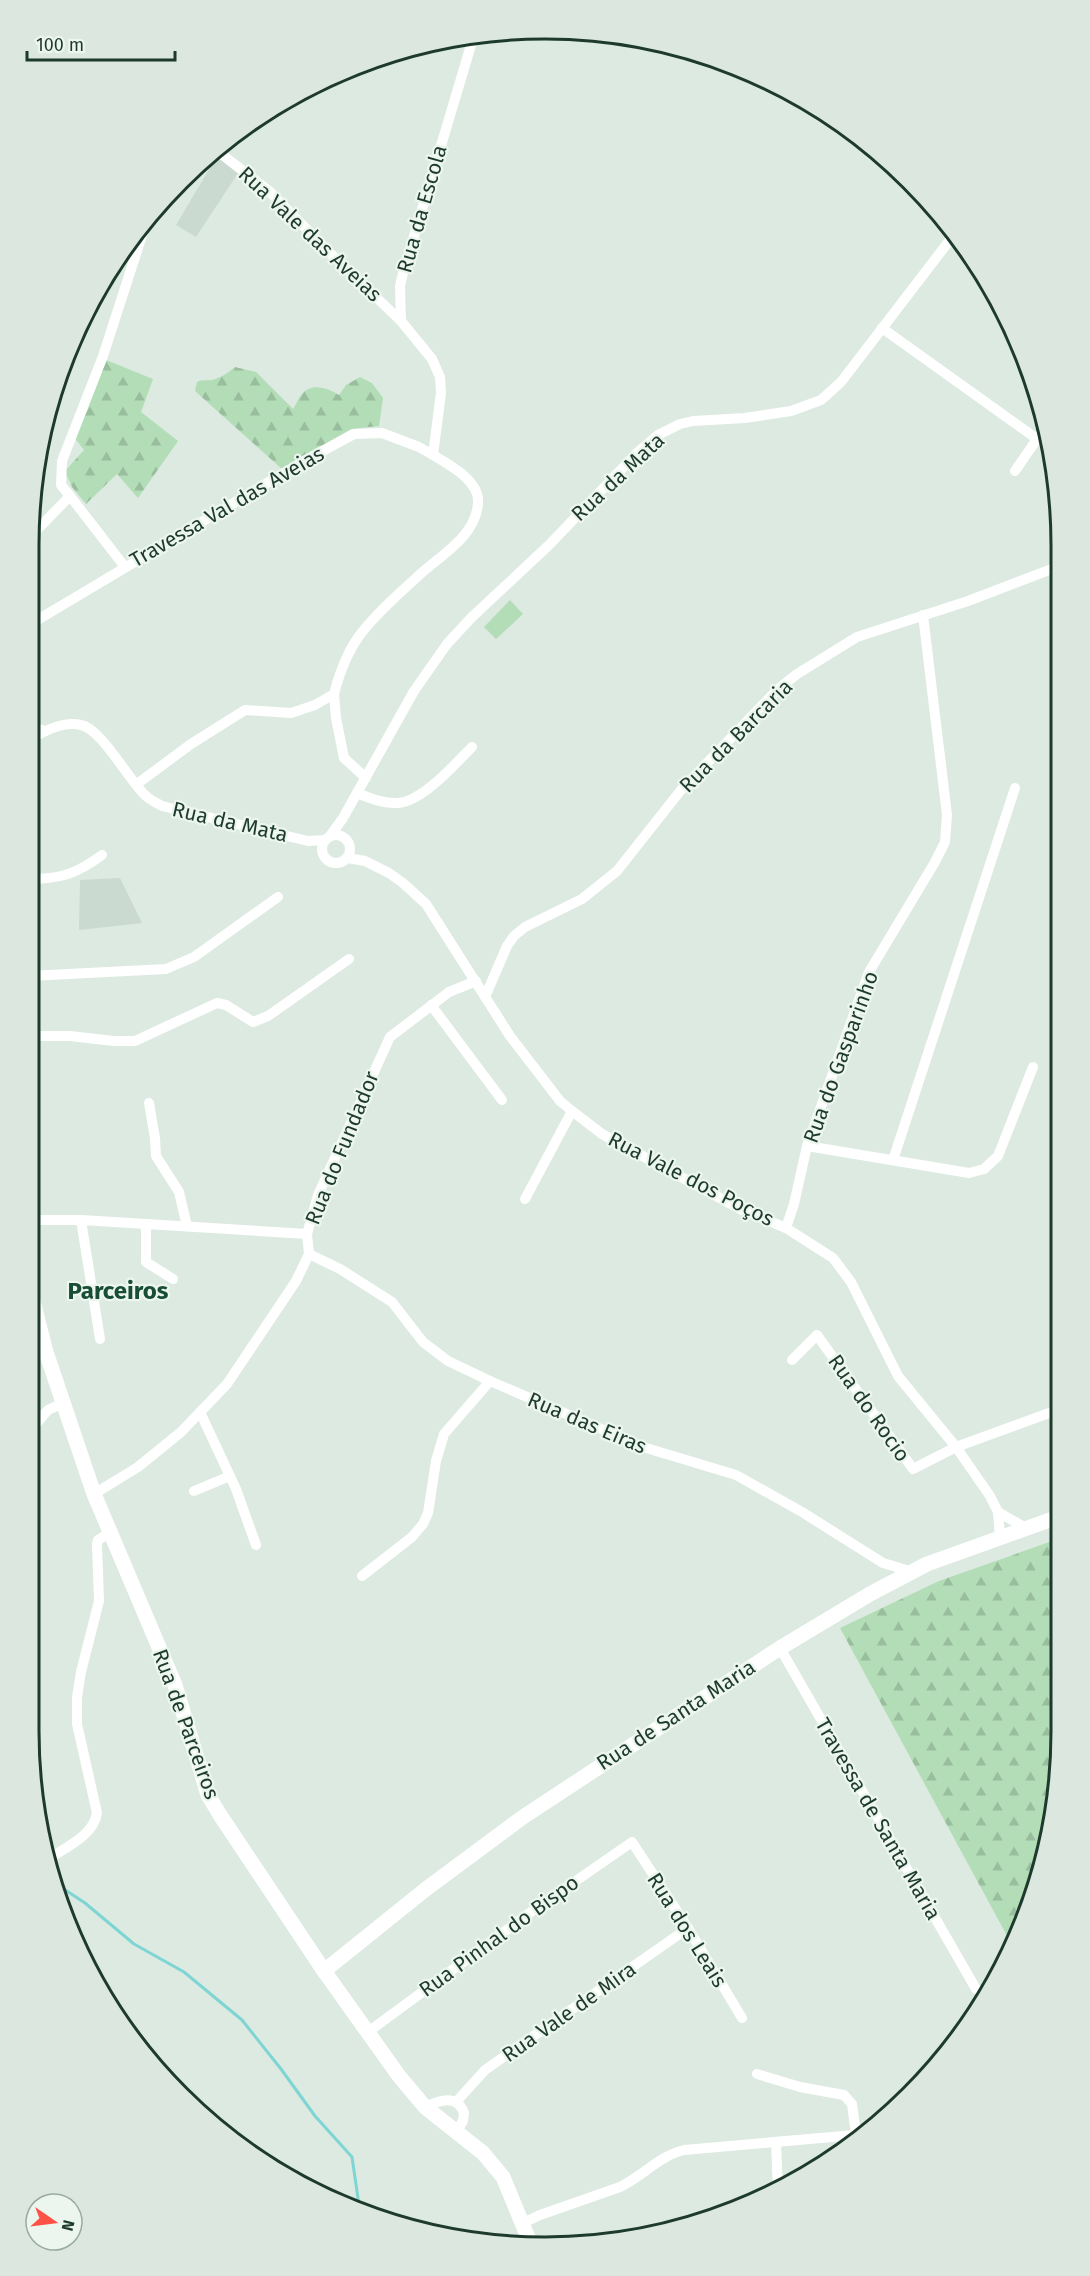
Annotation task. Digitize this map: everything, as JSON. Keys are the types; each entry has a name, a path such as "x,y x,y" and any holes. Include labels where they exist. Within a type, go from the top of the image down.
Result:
{"main road":[{"name":"Rua de Parceiros","path":"39,1327 94,1494 175,1685 208,1794 324,1971 399,2076 426,2108 483,2153 503,2177 528,2236"},
{"name":"Rua de Santa Maria","path":"324,1971 426,1889 523,1817 780,1648 927,1564 1051,1519"}],"street":[{"name":"Rua da Escola","path":"401,321 400,286 403,273 471,44"},
{"name":"Rua Vale das Aveias","path":"223,155 269,191 401,321"},
{"name":"Rua da Mata","path":"39,734 58,726 78,724 86,726 117,758 146,797 162,806 308,841 327,838 343,818 414,691 447,644 471,618 549,545 651,440 687,422 776,415 821,400 841,382 949,241"},
{"path":"125,567 61,486 62,460 103,356 140,243"},
{"path":"366,778 344,758 336,718 334,693 339,673 362,632 416,577 462,538 474,520 479,501 473,484 433,455 441,393 440,377 432,358 401,321"},
{"path":"882,328 1038,432"},
{"name":"Travessa Val das Aveias","path":"39,618 304,461 354,434 382,433 419,447 433,455"},
{"path":"1015,471 1039,437"},
{"path":"40,527 70,496"},
{"name":"Rua da Barcaria","path":"485,997 507,946 514,936 525,927 582,899 612,876 681,790 777,690 797,674 857,637 968,601 1051,569"},
{"name":"Rua do Gasparinho","path":"786,1228 807,1146 869,972 945,842 947,815 923,615"},
{"path":"137,784 191,744 245,710 291,713 315,705 334,693"},
{"name":"Rua da Mata","path":"39,729 45,731"},
{"path":"357,793 386,803 400,804 413,799 428,789 472,747"},
{"path":"893,1160 1015,788"},
{"path":"343,818 348,843 347,858 342,862 334,863 327,860 322,853 322,844 327,838 338,835 348,843"},
{"name":"Rua da Mata","path":"308,841 322,853"},
{"name":"Rua Vale dos Poços","path":"348,843 365,861 396,878 426,904 485,997 535,1070 560,1101 602,1134 742,1210 786,1228 820,1248 842,1269 898,1376 956,1448 990,1496 998,1512 1000,1538"},
{"path":"39,879 53,879 70,874 102,855"},
{"name":"Rua Vale dos Poços","path":"347,858 365,861"},
{"path":"39,975 166,969 194,957 278,897"},
{"path":"39,1036 135,1041 217,1003 226,1005 254,1022 267,1016 349,958"},
{"name":"Rua do Fundador","path":"94,1494 138,1467 181,1432 227,1384 296,1281 309,1254 307,1234 318,1195 390,1037 449,992 476,981"},
{"path":"431,1005 502,1100"},
{"path":"807,1146 969,1173 984,1170 998,1156 1033,1067"},
{"path":"149,1103 156,1155 179,1192 187,1227"},
{"path":"525,1199 572,1111"},
{"path":"39,1221 81,1220 307,1234"},
{"path":"81,1220 100,1339"},
{"path":"146,1224 146,1262 173,1279"},
{"name":"Rua das Eiras","path":"309,1254 374,1289 392,1302 423,1342 448,1361 643,1447 736,1475 802,1512 883,1563 913,1572"},
{"name":"Rua do Rocio","path":"792,1360 817,1335 913,1469 956,1448"},
{"path":"362,1576 412,1537 423,1524 428,1513 436,1461 444,1434 490,1381"},
{"path":"39,1420 48,1410 63,1403"},
{"path":"200,1412 230,1476 256,1545"},
{"path":"956,1448 1051,1412"},
{"path":"194,1491 230,1476"},
{"path":"998,1512 1026,1528"},
{"path":"54,1855 90,1830 96,1822 98,1813 77,1724 77,1697 99,1601 97,1544 98,1540 109,1533"},
{"path":"883,1563 892,1583"},
{"name":"Travessa de Santa Maria","path":"780,1648 976,1989"},
{"name":"Rua dos Leais","path":"632,1842 688,1928 742,2018"},
{"name":"Rua Pinhal do Bispo","path":"368,2032 531,1912 632,1842"},
{"name":"Rua Vale de Mira","path":"456,2102 485,2070 688,1928"},
{"path":"757,2074 800,2087 844,2095 852,2104 859,2127"},
{"path":"426,2108 439,2101 456,2102 462,2107 464,2113 463,2121 456,2132"},
{"path":"523,2223 620,2187 673,2153 684,2150 847,2136"},
{"path":"776,2143 778,2180"}],"shaded area":[{"path":"220,158 240,170 196,237 176,225 212,164"},
{"path":"120,878 142,923 79,930 80,880"}],"green space":[{"path":"106,360 153,379 141,412 178,441 138,498 117,474 86,504 72,487 65,471 84,450 74,437"},
{"path":"235,367 256,372 293,409 305,391 315,387 325,388 339,395 346,385 360,377 372,383 383,398 379,426 351,429 282,469 195,391 197,382 219,378"},
{"path":"510,600 523,614 496,639 484,627"},
{"path":"1051,1542 1051,1731 1047,1797 1034,1862 1007,1936 840,1628 939,1581"}],"waterway":[{"path":"65,1890 85,1903 134,1944 184,1972 242,2020 315,2116 352,2157 358,2201"}],"district":[{"name":"Parceiros","path":"118,1291"}]}
